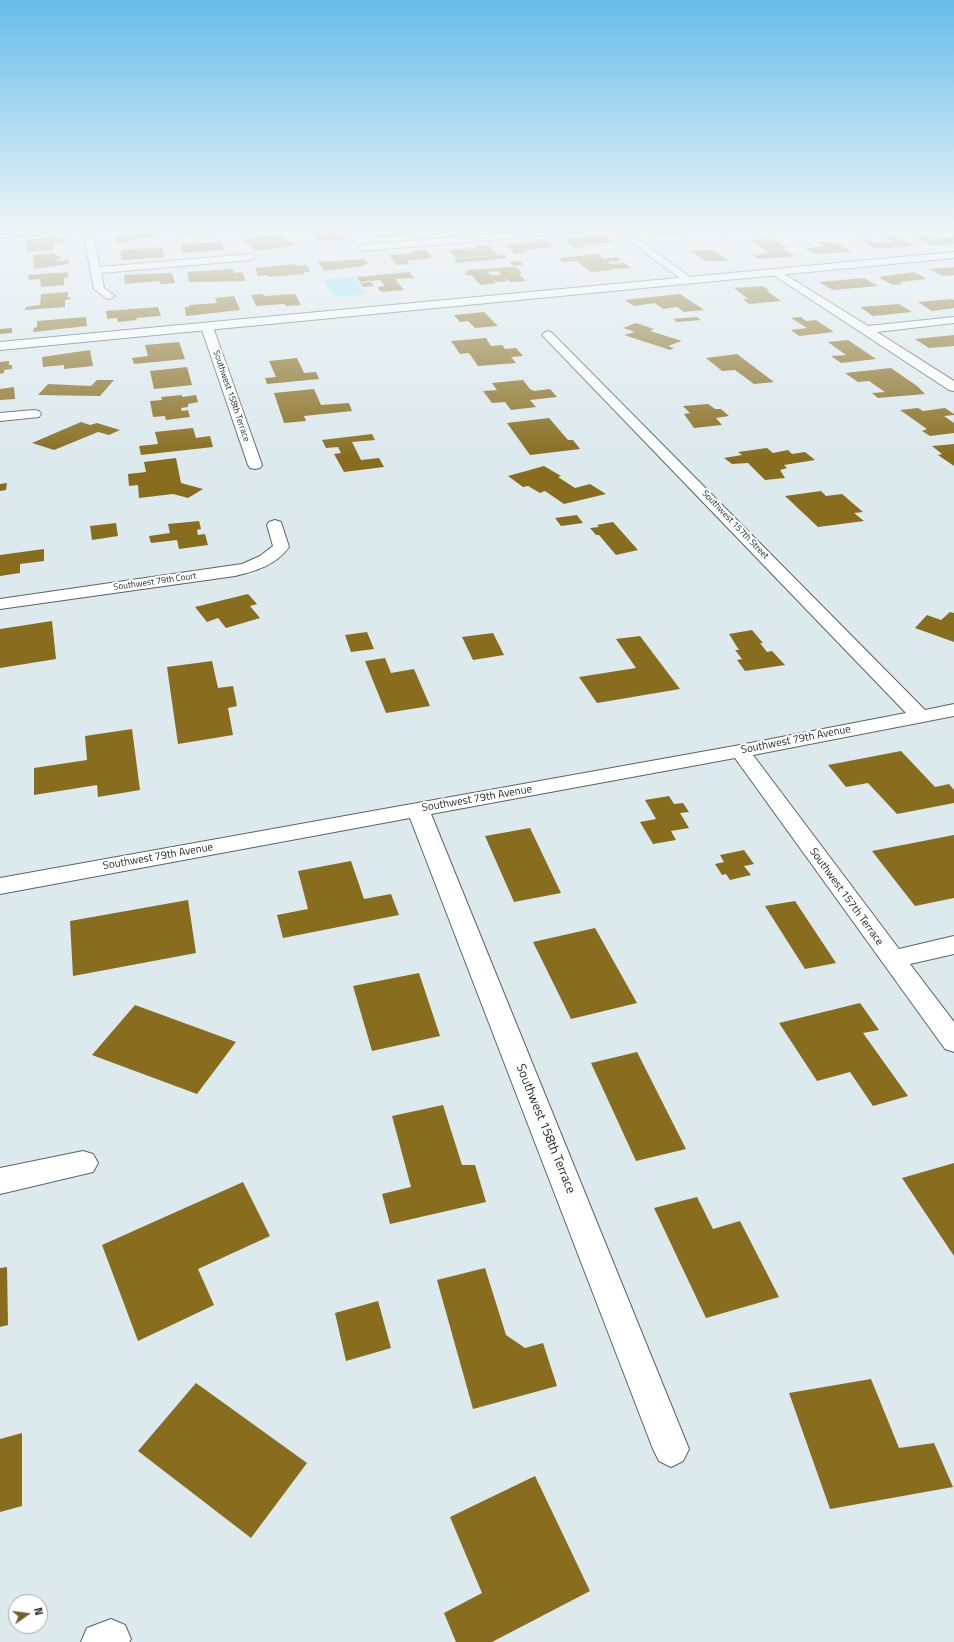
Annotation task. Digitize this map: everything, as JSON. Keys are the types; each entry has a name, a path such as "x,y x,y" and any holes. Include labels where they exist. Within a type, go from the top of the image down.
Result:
{"street":[{"path":"3,347 436,305"},
{"path":"827,305 954,387"},
{"path":"866,330 954,320"},
{"name":"Southwest 158th Terrace","path":"206,327 254,465"},
{"name":"Southwest 157th Street","path":"548,335 920,716"},
{"path":"0,418 34,414"},
{"name":"Southwest 79th Court","path":"0,604 235,571 250,567 276,553 281,547 275,524"},
{"name":"Southwest 79th Avenue","path":"0,886 954,710"},
{"name":"Southwest 157th Terrace","path":"740,750 954,1042"},
{"name":"Southwest 158th Terrace","path":"418,810 671,1449"},
{"path":"892,959 954,945"},
{"path":"0,1181 84,1163"}],"building":[{"path":"65,305 65,307 25,310 26,307"},
{"path":"189,305 238,305 240,310 186,316 185,307 189,307"},
{"path":"255,305 275,305 256,306"},
{"path":"285,305 301,305 286,306"},
{"path":"657,305 696,305 704,310 684,312 677,307 663,309"},
{"path":"900,305 912,312 873,316 860,307"},
{"path":"922,305 954,305 954,308 932,311"},
{"path":"158,307 161,316 136,318 137,320 118,322 117,318 107,319 106,311"},
{"path":"484,312 498,326 475,328 468,321 460,322 454,315"},
{"path":"86,317 87,326 33,332 34,328 37,327 37,321"},
{"path":"697,317 701,320 677,322 673,319"},
{"path":"801,317 806,321 816,320 834,332 799,336 791,330 807,328 791,318"},
{"path":"636,323 654,329 650,331 682,341 668,346 674,348 670,350 624,335 635,332 623,328"},
{"path":"12,328 12,333 0,334 0,329"},
{"path":"954,335 954,346 929,348 915,339"},
{"path":"486,338 491,346 502,345 505,349 516,348 523,356 511,357 516,363 478,366 469,353 460,354 451,341"},
{"path":"848,340 876,359 841,363 831,356 846,355 828,342"},
{"path":"179,342 185,359 134,364 132,358 148,356 145,345"},
{"path":"90,350 93,366 64,369 64,365 43,367 42,357"},
{"path":"737,354 774,382 754,384 735,370 722,371 706,358"},
{"path":"297,358 304,373 316,372 319,379 267,384 265,378 276,377 269,361"},
{"path":"9,361 9,365 12,365 12,369 4,370 4,373 0,374 0,362"},
{"path":"187,367 192,385 154,389 150,371"},
{"path":"891,368 917,386 925,394 878,398 872,393 885,392 869,381 858,382 845,373"},
{"path":"97,380 114,380 100,396 38,395 48,384 91,386"},
{"path":"523,380 530,389 534,391 550,389 557,397 530,400 536,407 511,410 505,402 492,403 483,391 497,390 492,383"},
{"path":"14,387 15,399 0,400 0,389"},
{"path":"314,389 321,405 349,403 352,411 304,416 306,421 284,423 274,393"},
{"path":"182,395 182,397 196,395 198,402 188,404 188,407 181,408 182,411 188,410 190,417 166,420 165,416 153,417 150,401 162,400 161,397"},
{"path":"708,404 715,409 721,409 729,416 716,418 722,425 694,428 684,414 690,413 683,406"},
{"path":"918,408 923,411 945,408 954,414 944,416 954,423 954,433 930,436 922,431 927,429 900,410"},
{"path":"549,418 568,440 573,440 580,449 530,455 507,423"},
{"path":"81,422 90,425 97,423 120,430 109,435 98,432 54,450 32,443"},
{"path":"193,428 196,438 210,436 213,447 141,455 139,446 158,444 155,432"},
{"path":"372,434 375,440 352,442 361,460 379,458 384,467 344,472 334,454 341,453 338,447 326,448 322,440"},
{"path":"954,444 954,466 938,455 942,454 932,446"},
{"path":"767,448 773,453 788,450 792,454 805,452 815,460 784,465 787,468 780,470 785,478 765,480 748,463 732,464 724,458 742,455 738,452"},
{"path":"176,458 181,483 203,489 188,498 173,494 139,498 138,485 129,486 128,474 146,472 144,462"},
{"path":"544,466 561,476 558,477 575,488 590,484 606,494 564,504 545,491 540,493 528,486 523,487 508,476"},
{"path":"7,483 6,490 0,491 0,484"},
{"path":"821,491 826,496 842,494 863,512 854,513 864,521 818,527 785,496"},
{"path":"577,515 583,523 561,526 555,518"},
{"path":"199,521 201,529 197,530 198,535 205,534 208,545 179,549 177,540 151,543 149,536 170,533 168,524"},
{"path":"613,522 638,550 616,555 599,535 596,535 590,528 599,527 597,525"},
{"path":"116,523 118,536 92,540 90,526"},
{"path":"44,549 44,561 20,564 20,573 0,576 0,555"},
{"path":"248,594 257,604 250,606 260,618 226,628 218,618 207,622 195,607"},
{"path":"950,612 954,613 954,642 915,628 927,615 941,620"},
{"path":"52,621 56,659 0,668 0,629"},
{"path":"752,630 763,643 760,643 767,652 772,651 785,665 745,671 737,660 742,659 735,650 739,650 729,634"},
{"path":"367,632 374,649 351,652 345,635"},
{"path":"493,633 504,655 473,660 462,637"},
{"path":"640,636 680,689 597,703 579,677 636,668 616,639"},
{"path":"385,658 391,673 414,669 430,706 386,713 365,661"},
{"path":"212,661 218,688 233,686 237,706 228,708 233,735 178,744 167,667"},
{"path":"132,729 140,790 98,797 97,785 34,795 34,768 87,760 85,736"},
{"path":"901,751 935,787 949,784 954,790 954,803 897,814 868,783 846,787 828,765"},
{"path":"669,796 674,804 683,803 689,812 680,813 689,828 671,831 676,840 653,844 640,822 656,819 645,800"},
{"path":"530,828 561,893 514,902 485,836"},
{"path":"954,835 954,898 915,906 872,851"},
{"path":"744,850 754,864 744,866 751,875 730,880 726,874 722,875 715,864 724,862 720,855"},
{"path":"351,861 364,899 391,894 399,915 283,938 277,915 308,909 298,871"},
{"path":"188,900 196,953 73,976 70,921"},
{"path":"795,901 836,963 805,969 765,906"},
{"path":"595,928 637,1003 571,1019 533,942"},
{"path":"419,973 440,1036 372,1051 353,986"},
{"path":"860,1003 879,1030 863,1033 908,1096 873,1106 850,1072 817,1081 779,1023"},
{"path":"135,1005 236,1042 197,1094 92,1055"},
{"path":"637,1052 686,1149 636,1161 591,1063"},
{"path":"443,1105 462,1165 475,1165 486,1202 390,1224 382,1194 411,1187 392,1116"},
{"path":"954,1163 954,1256 902,1178"},
{"path":"243,1182 270,1236 198,1269 214,1305 138,1341 102,1245"},
{"path":"697,1197 713,1229 740,1221 779,1297 706,1318 654,1208"},
{"path":"7,1267 8,1325 0,1327 0,1268"},
{"path":"485,1268 506,1335 525,1348 543,1343 557,1386 473,1409 437,1280"},
{"path":"378,1301 391,1348 346,1361 335,1313"},
{"path":"871,1379 899,1448 934,1443 953,1487 830,1509 789,1393"},
{"path":"196,1383 307,1463 251,1538 138,1451"},
{"path":"22,1433 22,1506 0,1512 0,1439"},
{"path":"535,1476 590,1591 492,1642 456,1642 444,1613 482,1593 450,1517"}]}
